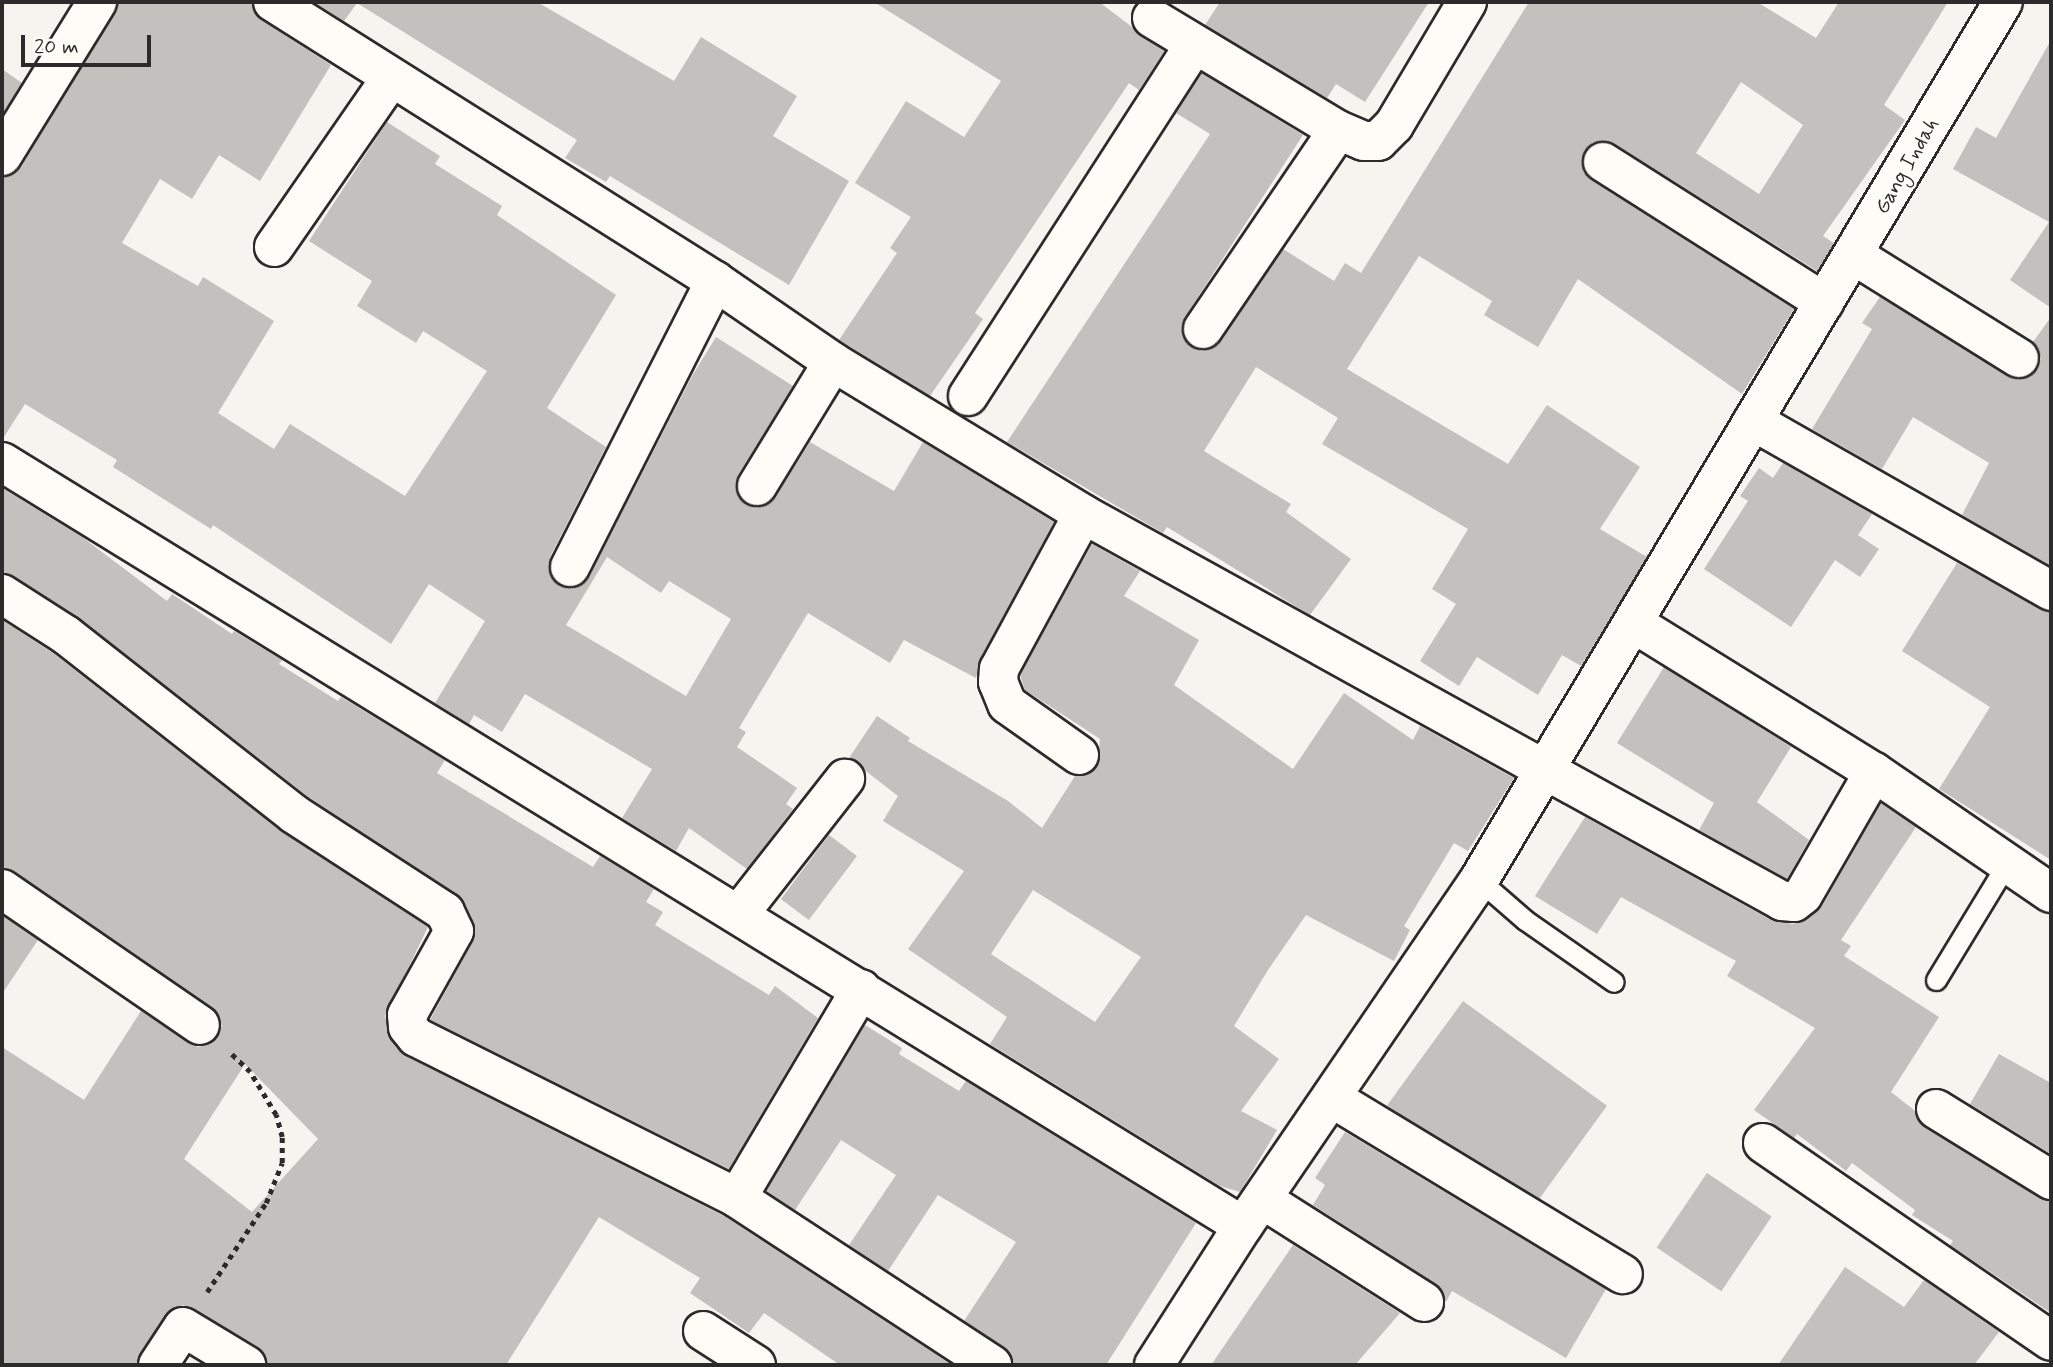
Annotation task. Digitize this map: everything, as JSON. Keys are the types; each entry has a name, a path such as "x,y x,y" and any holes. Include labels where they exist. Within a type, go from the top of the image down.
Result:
{"street":[{"path":"2,156 97,2"},
{"path":"273,2 715,281 833,362 1083,513 1545,767 1669,841 1782,901 1794,902 1803,895 1874,772"},
{"path":"1146,7 1194,45 1338,130 1364,141 1386,136 1467,2"},
{"name":"Gang Indah","path":"1154,1365 1252,1212 1479,880 1545,767 1635,624 1816,314 1855,256 2003,2"},
{"path":"968,396 1194,45"},
{"path":"274,247 391,78"},
{"path":"1203,329 1338,130"},
{"path":"1603,162 1816,314"},
{"path":"1855,256 2019,358"},
{"path":"570,567 715,281"},
{"path":"757,486 833,362"},
{"path":"1753,421 2051,591"},
{"path":"2,462 861,989 1252,1212 1424,1302"},
{"path":"1079,755 1007,704 998,682 999,668 1083,513"},
{"path":"2,593 66,635 293,814 445,912 454,931 407,1015 408,1027 416,1037 737,1198 992,1365"},
{"path":"1635,624 1874,772 2051,893"},
{"path":"739,914 845,779"},
{"path":"2,889 200,1025"},
{"path":"737,1198 861,989"},
{"path":"1332,1098 1623,1274"},
{"path":"1936,1109 2051,1180"},
{"path":"1763,1143 2051,1341"},
{"path":"158,1365 183,1327 246,1365"},
{"path":"703,1331 756,1365"}],"lane":[{"path":"1936,980 2007,863"},
{"path":"1479,880 1525,920 1614,982"}],"path":[{"path":"183,1327 266,1203 282,1163 282,1137 276,1115 250,1072 200,1025"}],"building":[{"path":"119,2 251,2 261,20 331,65 260,181 219,155 192,199 160,179 122,243 198,286 203,277 274,321 218,413 274,449 290,424 405,496 487,371 423,331 416,343 357,306 372,281 309,241 387,122 440,156 435,164 502,206 497,215 616,295 547,408 606,447 550,557 552,579 572,589 589,577 692,376 716,337 793,386 738,475 738,496 746,505 757,508 775,498 810,442 894,491 923,442 1054,522 980,659 976,678 904,640 890,663 808,613 739,728 746,732 737,747 797,788 786,804 793,809 747,869 689,828 676,851 622,818 652,769 525,694 502,732 474,715 469,724 435,703 485,621 429,584 391,644 213,525 211,529 113,467 117,460 25,404 2,440 2,178 21,167","holes":["607,557 661,593 669,581 731,619 686,696 566,625"]},
{"path":"314,2 537,2 674,81 701,37 797,96 773,136 849,181 789,285 610,176 606,182 565,158 577,140 357,3 344,21"},
{"path":"874,2 1099,2 1164,51 1139,90 1129,83 975,313 983,319 930,396 839,340 897,253 890,248 911,217 855,183 906,101 964,137 1001,81"},
{"path":"1220,2 1429,2 1365,102 1336,84 1327,98 1205,25"},
{"path":"1529,2 1757,2 1816,38 1839,2 1948,2 1884,105 1905,120 1823,236 1834,243 1817,271 1615,144 1593,142 1584,151 1583,172 1591,180 1794,309 1742,394 1578,279 1538,347 1484,315 1492,301 1419,256 1347,369 1508,464 1547,405 1640,467 1600,529 1647,557 1581,666 1562,655 1538,695 1477,657 1459,686 1420,661 1456,604 1432,589 1468,529 1322,444 1338,418 1256,367 1204,451 1291,504 1286,512 1351,559 1310,615 1167,527 1163,533 1007,442 1210,134 1176,113 1202,73 1303,135 1185,317 1184,339 1202,351 1221,341 1283,249 1334,281 1345,263 1361,273","holes":["1741,82 1803,125 1759,194 1696,153"]},
{"path":"2051,40 2051,308 2010,280 2049,222 1953,169 1976,127 1996,138"},
{"path":"2,69 22,83 2,115"},
{"path":"1880,297 2018,380 2038,369 2041,358 2033,342 2051,317 2051,566 1962,515 1989,463 1913,417 1882,469 1812,429 1872,329 1862,323"},
{"path":"1783,463 1872,514 1858,535 1879,549 1860,577 1835,560 1791,627 1704,569 1748,501 1740,496 1759,468 1773,478"},
{"path":"2,488 82,537 167,601 172,594 232,634 234,631 282,660 279,664 338,701 341,697 445,760 437,773 593,867 600,856 654,889 646,902 663,912 655,925 769,995 775,986 818,1018 729,1169 430,1020 473,941 474,922 464,902 307,796 79,618 2,572"},
{"path":"1092,544 1140,571 1124,596 1199,640 1174,685 1293,769 1344,693 1413,740 1420,726 1514,778 1468,851 1454,843 1404,926 1410,930 1394,961 1306,915 1268,970 1234,1026 1279,1059 1241,1111 1277,1130 1240,1192 1220,1186 990,1044 1007,1017 908,949 964,871 883,821 898,796 849,758 877,716 910,738 908,741 1008,801 1042,828 1075,776 1087,775 1097,767 1100,739 1025,690 1020,675","holes":["1033,890 1141,957 1095,1022 991,954"]},
{"path":"1957,563 2051,613 2051,860 1939,789 1990,707 1902,651"},
{"path":"2,620 53,653 281,831 428,927 385,1016 391,1040 406,1056 726,1217 952,1365 840,1365 764,1313 749,1333 690,1293 700,1278 599,1217 506,1365 268,1365 257,1346 183,1305 165,1315 136,1365 2,1365 2,1047 84,1100 141,1011 198,1047 210,1044 222,1026 212,1007 14,871 2,867","holes":["245,1064 318,1139 252,1212 184,1159"]},
{"path":"1664,667 1791,747 1757,802 1809,840 1787,879 1699,830 1714,803 1617,743"},
{"path":"1881,803 1916,827 1841,940 1851,946 1844,956 1939,1017 1891,1092 1914,1110 1925,1128 2051,1202 2051,1313 1950,1245 1953,1241 1912,1215 1915,1210 1852,1163 1846,1171 1797,1134 1794,1138 1754,1110 1815,1028 1727,976 1736,961 1621,897 1597,934 1535,896 1585,817 1771,920 1793,924 1807,919 1822,906"},
{"path":"829,835 857,856 809,920 781,899"},
{"path":"2,915 38,940 2,994"},
{"path":"1463,1001 1607,1106 1531,1210 1387,1105"},
{"path":"865,1025 902,1048 899,1054 959,1091 966,1081 1196,1223 1106,1365 1014,1365 1004,1347 964,1321 1016,1242 938,1195 888,1271 849,1245 896,1175 841,1140 795,1210 766,1191"},
{"path":"1999,1054 2051,1083 2051,1154 1970,1104"},
{"path":"1345,1132 1606,1289 1566,1358 1452,1291 1446,1302 1436,1284 1313,1205 1325,1185 1315,1178"},
{"path":"1707,1173 1772,1217 1721,1291 1657,1248"},
{"path":"1293,1245 1400,1313 1355,1365 1211,1365"},
{"path":"1845,1267 1904,1307 1924,1280 1999,1332 1974,1365 1778,1365"}]}
